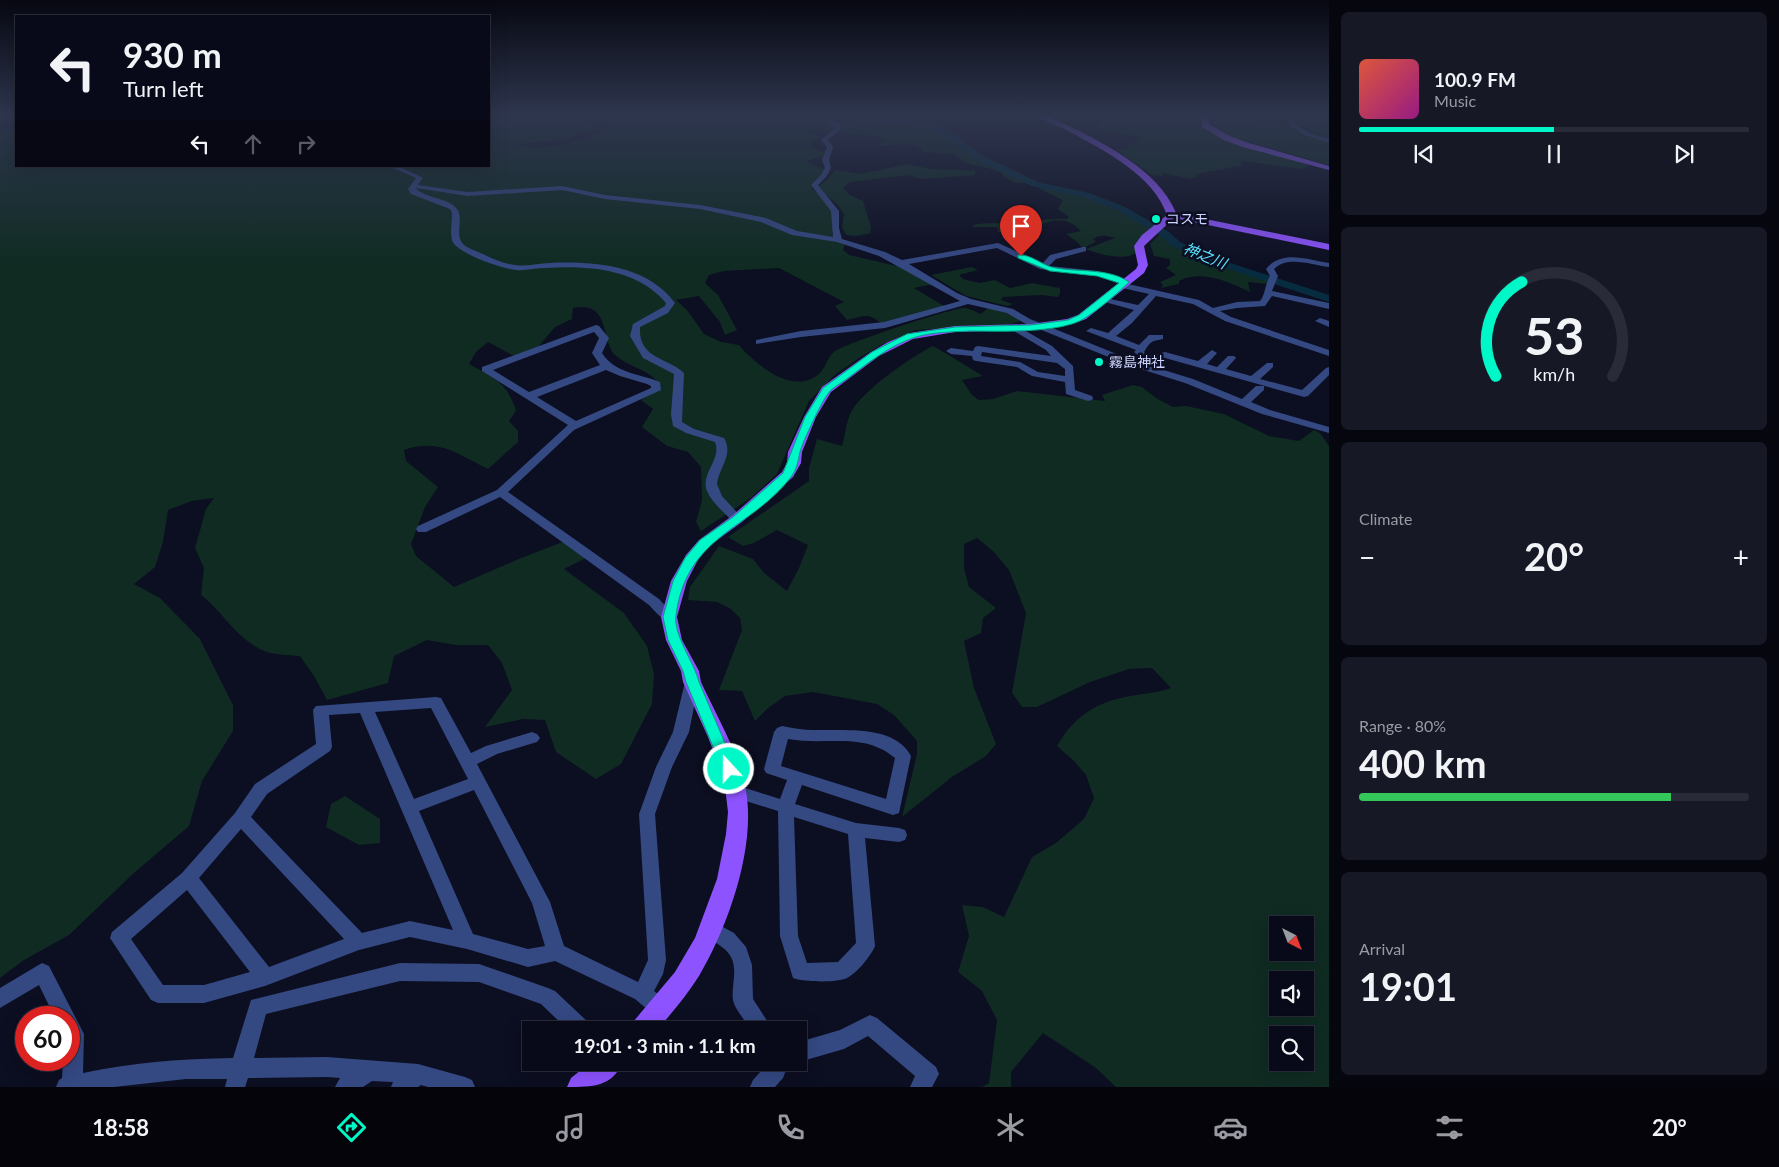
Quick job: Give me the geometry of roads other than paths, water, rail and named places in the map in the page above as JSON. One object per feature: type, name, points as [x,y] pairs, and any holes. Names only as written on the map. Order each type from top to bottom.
[{"type":"main road","points":[[1129,166],[1161,191],[1172,215]]},
{"type":"main road","points":[[649,1021],[661,1008],[694,962],[710,928],[729,873],[738,823],[736,791],[721,748],[692,682],[690,671],[674,640],[669,617],[679,581],[690,558],[704,542],[737,519],[788,474],[794,463],[795,452],[810,417],[826,390],[875,354],[910,336],[929,332],[955,329],[1041,326],[1069,322],[1082,317],[1140,271],[1143,264],[1139,246],[1143,240],[1157,230],[1172,215]]},
{"type":"main road","points":[[1172,215],[1328,248]]},
{"type":"main road","points":[[580,1087],[600,1071]]},
{"type":"street","points":[[827,166],[828,168],[824,176],[814,185],[835,211],[834,228],[838,240]]},
{"type":"street","points":[[394,167],[420,178],[412,189],[414,192],[453,208],[456,213],[456,241],[461,247],[516,268],[574,264],[617,270],[652,285],[667,297],[671,303],[669,306],[662,313],[640,322],[634,328],[635,336],[646,356],[679,373],[677,424],[690,431],[720,440],[723,445],[723,456],[713,476],[711,486],[716,496],[737,519]]},
{"type":"street","points":[[414,186],[468,194],[568,189],[605,197],[677,204],[776,223],[808,237],[838,240],[902,263],[954,295],[968,301],[1010,311],[1041,326],[1134,364],[1189,381],[1266,412],[1329,430]]},
{"type":"street","points":[[902,263],[932,259],[998,245],[1043,267],[1098,274],[1123,284],[1196,302],[1228,319],[1329,353]]},
{"type":"street","points":[[1043,267],[1053,257],[1083,249]]},
{"type":"street","points":[[1210,311],[1237,305],[1262,304],[1267,299],[1274,276],[1270,269],[1272,265],[1285,259],[1329,265]]},
{"type":"street","points":[[1269,289],[1329,306]]},
{"type":"street","points":[[1110,338],[1141,309],[1155,292]]},
{"type":"street","points":[[1104,299],[1141,309]]},
{"type":"street","points":[[759,342],[800,334],[885,325],[968,301]]},
{"type":"street","points":[[422,529],[501,492],[575,425],[656,390],[656,384],[646,379],[615,371],[606,366],[597,353],[604,338],[596,328],[486,369],[575,425]]},
{"type":"street","points":[[1015,328],[1049,348],[1070,368],[1070,392],[1088,398]]},
{"type":"street","points":[[1091,331],[1136,347]]},
{"type":"street","points":[[1146,360],[1139,352],[1146,339],[1160,337]]},
{"type":"street","points":[[1060,360],[978,349],[976,358],[1020,365],[1035,374],[1070,380]]},
{"type":"street","points":[[951,351],[977,354]]},
{"type":"street","points":[[1200,365],[1212,353]]},
{"type":"street","points":[[1134,364],[1165,355],[1257,384],[1304,394],[1329,370]]},
{"type":"street","points":[[1218,371],[1231,358]]},
{"type":"street","points":[[1244,403],[1270,365]]},
{"type":"street","points":[[529,396],[606,366]]},
{"type":"street","points":[[501,492],[654,602],[669,617]]},
{"type":"street","points":[[642,993],[653,974],[657,960],[647,814],[664,767],[681,732],[692,682]]},
{"type":"street","points":[[556,952],[541,902],[436,702],[321,710],[324,747],[261,789],[242,818],[188,878],[119,938],[158,994],[204,994],[265,977],[359,942],[410,929],[467,941],[528,958],[556,952],[642,993],[661,1008]]},
{"type":"street","points":[[365,707],[467,941]]},
{"type":"street","points":[[782,732],[814,736],[862,735],[894,747],[903,756],[893,808],[796,778],[772,768],[782,732]]},
{"type":"street","points":[[467,762],[492,750],[532,738]]},
{"type":"street","points":[[796,778],[786,806],[789,936],[800,972],[842,971],[866,946],[856,830]]},
{"type":"street","points":[[409,808],[478,782]]},
{"type":"street","points":[[736,791],[856,830],[899,835]]},
{"type":"street","points":[[242,818],[359,942]]},
{"type":"street","points":[[188,878],[265,977]]},
{"type":"street","points":[[710,928],[727,939],[739,953],[742,965],[743,1001],[756,1021]]},
{"type":"street","points":[[0,1000],[42,972],[60,1006]]},
{"type":"street","points":[[237,1078],[258,1007],[400,972],[479,973],[548,997],[573,1021]]},
{"type":"street","points":[[807,1050],[844,1040],[870,1025],[929,1074],[920,1087]]},
{"type":"street","points":[[71,1071],[70,1086],[128,1074],[186,1069],[237,1078],[327,1068],[418,1074],[465,1087]]},
{"type":"street","points":[[345,1087],[368,1070]]},
{"type":"street","points":[[760,1087],[776,1071]]},
{"type":"street","points":[[401,1087],[418,1074]]},
{"type":"waterway","name":"神之川","points":[[996,166],[1035,184],[1086,195],[1120,208],[1165,234],[1176,244],[1208,259],[1329,299]]},
{"type":"place","name":"コスモ","points":[[1156,219]]},
{"type":"place","name":"霧島神社","points":[[1099,362]]}]
